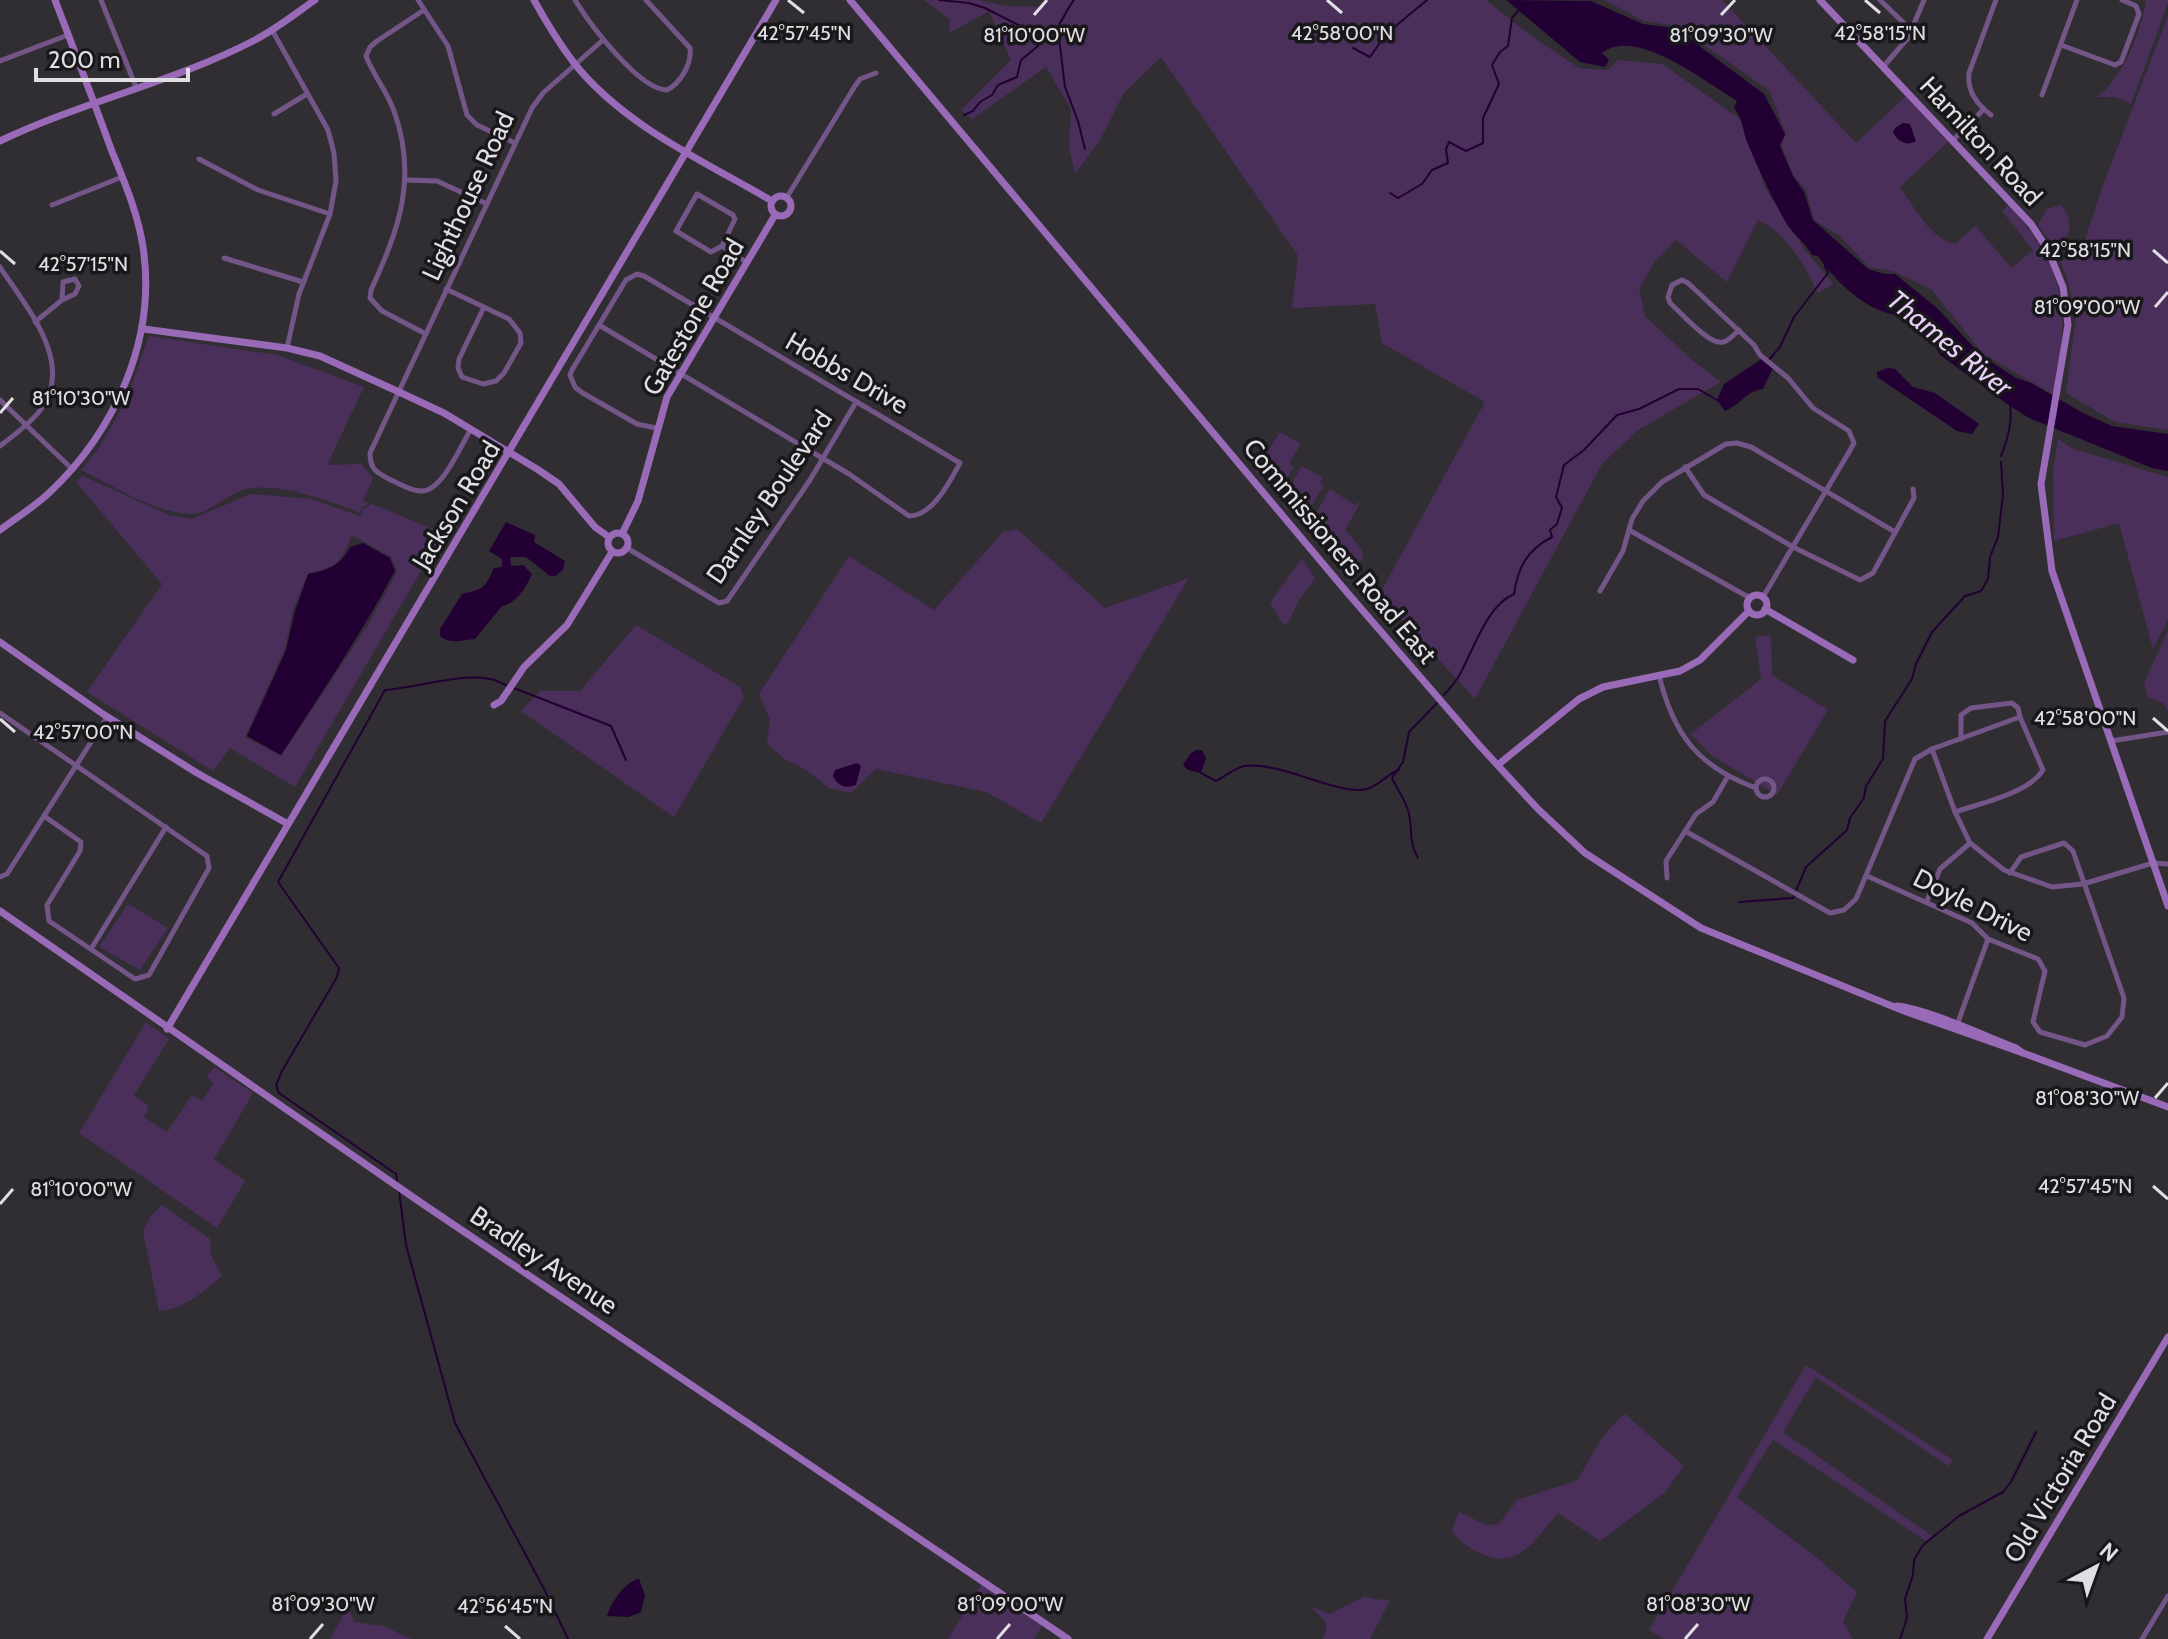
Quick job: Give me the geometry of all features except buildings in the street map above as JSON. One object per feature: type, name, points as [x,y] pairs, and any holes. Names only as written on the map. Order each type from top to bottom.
[{"type":"main road","points":[[0,530],[48,494],[101,435],[130,373],[144,329],[143,247],[131,199],[55,0]]},
{"type":"main road","points":[[0,141],[222,55],[272,30],[315,0]]},
{"type":"main road","points":[[534,0],[576,65],[621,108],[651,130],[772,201]]},
{"type":"main road","name":"Jackson Road","points":[[167,1029],[776,0]]},
{"type":"main road","name":"Commissioners Road East","points":[[850,0],[1345,590],[1479,745],[1538,809],[1585,853],[1701,928],[1791,966],[2168,1107]]},
{"type":"main road","name":"Hamilton Road","points":[[1820,0],[2031,224],[2048,250],[2063,287],[2068,325],[2041,484],[2052,571],[2110,742]]},
{"type":"main road","points":[[779,196],[787,197],[791,203],[790,211],[783,216],[775,215],[771,210],[772,201],[779,196]]},
{"type":"main road","name":"Gatestone Road","points":[[622,534],[638,501],[667,397],[775,215]]},
{"type":"main road","points":[[144,329],[287,348],[320,356],[399,392],[510,453],[559,484],[595,527],[609,537]]},
{"type":"main road","points":[[622,534],[628,542],[627,548],[619,554],[612,552],[607,544],[609,537],[622,534]]},
{"type":"main road","points":[[494,705],[501,701],[524,667],[567,625],[612,552]]},
{"type":"main road","points":[[1763,597],[1767,604],[1765,609],[1759,614],[1749,611],[1750,598],[1763,597]]},
{"type":"main road","points":[[1765,609],[1853,660]]},
{"type":"main road","points":[[1499,764],[1581,698],[1603,687],[1680,671],[1700,660],[1749,611]]},
{"type":"main road","points":[[0,642],[197,773],[288,824]]},
{"type":"main road","points":[[2110,742],[2168,906]]},
{"type":"main road","name":"Bradley Avenue","points":[[0,911],[392,1183],[1068,1639]]},
{"type":"main road","name":"Commissioners Road East","points":[[1897,1006],[2023,1053]]},
{"type":"main road","name":"Old Victoria Road","points":[[1987,1639],[2168,1337]]},
{"type":"street","points":[[101,0],[136,87]]},
{"type":"street","points":[[418,0],[448,46],[467,115],[477,125],[515,143]]},
{"type":"street","points":[[575,0],[612,51],[659,89],[674,86],[689,63],[690,48],[646,0]]},
{"type":"street","points":[[1880,0],[1912,31]]},
{"type":"street","points":[[1883,67],[1912,31],[1924,0]]},
{"type":"street","points":[[1991,115],[1970,92],[1968,84],[1969,73],[1996,0]]},
{"type":"street","points":[[2042,95],[2077,0]]},
{"type":"street","points":[[2061,45],[2115,65],[2121,62],[2139,14],[2136,6],[2122,0]]},
{"type":"street","points":[[424,10],[377,41],[366,56],[393,107],[401,130],[406,180],[397,229],[370,298],[382,311],[426,334]]},
{"type":"street","points":[[272,30],[328,130],[334,153],[335,197],[303,282],[287,348]]},
{"type":"street","points":[[0,61],[68,35]]},
{"type":"street","name":"Lighthouse Road","points":[[471,429],[438,484],[425,492],[375,473],[370,464],[370,453],[532,108],[543,93],[603,40]]},
{"type":"street","points":[[787,197],[860,79],[876,73]]},
{"type":"street","points":[[274,114],[307,94]]},
{"type":"street","points":[[1953,140],[1984,109]]},
{"type":"street","points":[[199,159],[258,190],[330,214]]},
{"type":"street","points":[[52,205],[122,177]]},
{"type":"street","points":[[406,180],[437,181],[487,204]]},
{"type":"street","points":[[697,194],[735,219],[722,246],[711,252],[676,231],[697,194]]},
{"type":"street","points":[[722,246],[746,262]]},
{"type":"street","points":[[224,258],[303,282]]},
{"type":"street","points":[[0,267],[45,338],[51,355],[52,373],[49,391],[40,411],[0,446]]},
{"type":"street","name":"Hobbs Drive","points":[[599,325],[626,280],[637,274],[644,276],[960,463],[946,487],[922,513],[915,516],[902,514],[823,458]]},
{"type":"street","points":[[1739,330],[1725,342],[1718,343],[1708,338],[1670,303],[1668,297],[1672,285],[1682,280],[1688,283],[1739,330],[1760,355],[1804,395],[1813,408],[1854,437],[1849,452],[1763,597]]},
{"type":"street","points":[[446,289],[484,307],[509,319],[520,333],[521,343],[504,373],[496,381],[483,384],[462,377],[458,368],[459,359],[484,307]]},
{"type":"street","points":[[35,322],[62,300]]},
{"type":"street","points":[[656,428],[637,424],[581,392],[572,382],[572,370],[599,325],[823,458]]},
{"type":"street","points":[[0,400],[71,468]]},
{"type":"street","name":"Darnley Boulevard","points":[[627,548],[719,603],[727,601],[823,458],[856,402]]},
{"type":"street","points":[[1600,591],[1623,551],[1632,519],[1643,501],[1662,482],[1726,444],[1751,447],[1895,532]]},
{"type":"street","points":[[1685,467],[1704,495],[1793,547],[1860,580],[1873,573],[1914,498],[1913,489]]},
{"type":"street","points":[[1629,530],[1750,598]]},
{"type":"street","points":[[1659,675],[1666,705],[1678,731],[1698,755],[1728,776],[1756,788]]},
{"type":"street","points":[[1955,812],[2020,789],[2037,780],[2043,770],[2018,708],[2012,703],[1971,708],[1961,715],[1961,739]]},
{"type":"street","points":[[0,713],[207,856],[209,868],[149,975],[135,979],[49,921],[47,905],[80,851],[81,842],[44,816]]},
{"type":"street","points":[[0,877],[7,874],[108,716]]},
{"type":"street","points":[[1685,831],[1830,913],[1844,910],[1856,899],[1867,876],[1915,759],[1932,749],[2020,717]]},
{"type":"street","points":[[2110,742],[2168,732]]},
{"type":"street","points":[[1932,749],[1970,843],[2010,873],[2052,887],[2083,884],[2153,863],[2168,864]]},
{"type":"street","points":[[1667,878],[1666,861],[1696,814],[1713,802],[1728,776]]},
{"type":"street","points":[[91,949],[166,827]]},
{"type":"street","points":[[1927,901],[1940,869],[1970,843]]},
{"type":"street","name":"Doyle Drive","points":[[1867,876],[1972,923],[1988,939],[2038,959],[2045,971],[2033,1022],[2040,1032],[2085,1045],[2107,1036],[2122,1017],[2124,998],[2073,851],[2064,843],[2021,857],[2010,873]]},
{"type":"street","points":[[1956,1026],[1988,939]]},
{"type":"street","points":[[2142,1639],[2168,1596]]},
{"type":"shaded area","points":[[924,0],[979,0],[1005,6],[1039,7],[1045,0],[1486,0],[1527,33],[1579,68],[1608,70],[1618,60],[1662,64],[1743,121],[1765,188],[1805,250],[1833,284],[1818,293],[1801,261],[1786,242],[1758,220],[1727,282],[1676,240],[1655,261],[1639,288],[1645,316],[1692,360],[1721,382],[1638,430],[1602,464],[1475,699],[1379,595],[1485,402],[1382,343],[1375,304],[1292,308],[1298,256],[1161,57],[1124,93],[1100,140],[1075,174],[1069,147],[1071,109],[1046,67],[972,119],[961,110],[1011,60],[989,11],[949,33],[950,19]]},
{"type":"shaded area","points":[[1604,0],[1722,0],[1856,143],[1906,96],[1948,142],[1900,187],[1930,229],[1955,244],[1975,226],[2012,268],[2033,250],[2002,211],[2009,204],[2043,251],[2053,272],[2062,315],[2054,395],[1983,354],[1932,290],[1895,272],[1869,267],[1840,236],[1814,220],[1806,190],[1794,176],[1781,145],[1786,134],[1769,90],[1676,26],[1644,21]]},
{"type":"shaded area","points":[[2146,0],[2168,0],[2168,3],[2131,104],[2116,97],[2097,97],[2123,66],[2140,26]]},
{"type":"shaded area","points":[[2168,16],[2168,430],[2115,422],[2066,393],[2076,317],[2060,261],[2080,255],[2102,188]]},
{"type":"shaded area","points":[[2061,205],[2068,216],[2069,227],[2059,247],[2052,244],[2038,225],[2047,209]]},
{"type":"shaded area","points":[[149,336],[277,355],[364,387],[327,465],[362,464],[373,479],[363,500],[369,504],[362,507],[360,513],[301,493],[253,488],[190,514],[162,509],[81,470],[99,448],[126,401]]},
{"type":"shaded area","points":[[1280,432],[1301,444],[1289,464],[1294,467],[1277,493],[1255,471]]},
{"type":"shaded area","points":[[2058,439],[2073,449],[2168,477],[2168,620],[2153,649],[2119,523],[2054,541],[2053,470]]},
{"type":"shaded area","points":[[1302,466],[1323,478],[1320,483],[1324,486],[1302,521],[1285,507],[1282,499]]},
{"type":"shaded area","points":[[83,476],[169,515],[192,519],[251,494],[311,499],[360,516],[363,509],[372,504],[443,533],[295,787],[230,748],[213,771],[87,692],[162,584],[76,482]],"holes":[[[352,535],[391,557],[397,572],[370,622],[281,756],[245,737],[285,649],[293,610],[308,574],[337,562]]]},
{"type":"shaded area","points":[[1330,489],[1355,505],[1361,501],[1345,530],[1361,548],[1363,557],[1348,581],[1309,531],[1310,523]]},
{"type":"shaded area","points":[[1017,529],[1105,608],[1189,578],[1041,823],[986,792],[876,769],[851,793],[829,788],[806,770],[783,758],[767,743],[770,720],[759,694],[849,556],[934,610],[1003,532]]},
{"type":"shaded area","points":[[1302,558],[1315,578],[1299,600],[1288,623],[1283,624],[1270,603]]},
{"type":"shaded area","points":[[636,625],[740,687],[744,697],[674,817],[521,711],[540,691],[580,691]]},
{"type":"shaded area","points":[[2168,630],[2167,710],[2163,703],[2148,697],[2144,683]]},
{"type":"shaded area","points":[[1771,635],[1772,675],[1828,710],[1777,795],[1711,755],[1691,734],[1761,679],[1755,637]]},
{"type":"shaded area","points":[[128,904],[168,928],[140,970],[99,947]]},
{"type":"shaded area","points":[[146,1022],[169,1039],[134,1095],[149,1106],[144,1117],[167,1132],[192,1095],[202,1101],[213,1084],[207,1076],[214,1067],[253,1093],[214,1159],[245,1181],[217,1228],[79,1133]]},
{"type":"shaded area","points":[[162,1205],[210,1239],[211,1255],[222,1276],[185,1303],[159,1311],[143,1231],[150,1217]]},
{"type":"shaded area","points":[[1806,1365],[1953,1460],[1948,1466],[1816,1377],[1783,1432],[1935,1538],[1926,1541],[1773,1440],[1737,1497],[1857,1592],[1843,1622],[1853,1639],[1664,1639],[1649,1630]]},
{"type":"shaded area","points":[[1625,1414],[1684,1466],[1665,1492],[1600,1541],[1558,1513],[1526,1549],[1506,1558],[1482,1554],[1469,1547],[1452,1530],[1459,1512],[1486,1525],[1499,1524],[1517,1500],[1578,1480],[1604,1436]]},
{"type":"shaded area","points":[[982,1583],[1042,1626],[1034,1639],[948,1639]]},
{"type":"shaded area","points":[[1365,1596],[1390,1600],[1370,1639],[1323,1639],[1326,1625],[1310,1606],[1330,1614]]},
{"type":"shaded area","points":[[348,1607],[354,1622],[383,1626],[411,1639],[330,1639]]},
{"type":"water","points":[[1506,0],[1591,1],[1643,24],[1675,28],[1764,94],[1785,134],[1780,146],[1804,192],[1813,220],[1868,269],[1895,274],[1937,308],[1982,356],[2016,378],[2112,426],[2168,434],[2168,471],[2152,468],[2029,418],[1940,355],[1931,339],[1909,316],[1882,311],[1846,288],[1818,256],[1812,255],[1785,221],[1747,142],[1734,108],[1737,101],[1671,60],[1633,47],[1616,47],[1602,53],[1609,60],[1605,67],[1580,62]]},
{"type":"water","points":[[1903,123],[1910,124],[1916,141],[1913,143],[1900,140],[1893,132]]},
{"type":"water","points":[[1763,358],[1773,368],[1763,389],[1753,392],[1725,411],[1717,400],[1724,384]]},
{"type":"water","points":[[1895,369],[1913,387],[1935,393],[1979,424],[1972,434],[1957,431],[1877,377],[1877,372]]},
{"type":"water","points":[[506,522],[535,535],[534,542],[565,561],[563,570],[550,576],[526,557],[510,557],[511,566],[523,565],[532,574],[520,594],[502,606],[475,639],[444,639],[440,636],[440,629],[462,594],[483,587],[494,568],[502,567],[502,559],[489,551]]},
{"type":"water","points":[[363,543],[390,558],[395,571],[355,641],[281,755],[247,736],[286,650],[308,574],[333,566],[350,547]]},
{"type":"water","points":[[1196,750],[1202,750],[1206,758],[1201,773],[1188,770],[1183,765]]},
{"type":"water","points":[[857,763],[861,766],[856,785],[845,787],[837,782],[833,776],[835,770]]},
{"type":"water","points":[[639,1579],[645,1595],[641,1612],[629,1617],[607,1616],[619,1593]]},
{"type":"waterway","points":[[939,0],[985,8],[1042,37],[1053,32],[1074,0]]},
{"type":"waterway","points":[[1353,48],[1370,57],[1386,34],[1427,0]]},
{"type":"waterway","points":[[1390,193],[1398,198],[1422,184],[1432,170],[1448,163],[1446,149],[1449,142],[1466,151],[1483,143],[1483,118],[1499,84],[1492,65],[1508,46],[1512,18],[1518,11]]},
{"type":"waterway","points":[[1058,30],[1065,87],[1085,149]]},
{"type":"waterway","name":"Thames River","points":[[1570,31],[1602,40]]},
{"type":"waterway","points":[[964,115],[992,95],[998,85],[1017,77],[1021,60],[1038,46],[1041,39]]},
{"type":"waterway","points":[[1769,360],[1780,347],[1794,317],[1828,273],[1825,266]]},
{"type":"waterway","points":[[1444,695],[1458,677],[1488,618],[1514,594],[1525,560],[1552,537],[1550,530],[1557,524],[1562,508],[1556,497],[1564,465],[1584,450],[1617,415],[1639,409],[1679,389],[1698,389],[1717,400]]},
{"type":"waterway","points":[[2001,456],[2010,425],[2010,406]]},
{"type":"waterway","points":[[1739,902],[1793,898],[1806,867],[1847,830],[1850,818],[1864,798],[1866,786],[1883,759],[1885,721],[1912,679],[1932,632],[1965,596],[1981,591],[1988,579],[1990,557],[1998,537],[2003,495],[2001,462]]},
{"type":"waterway","points":[[397,1181],[396,1174],[279,1093],[276,1085],[282,1071],[337,977],[339,968],[278,882],[385,690],[464,678],[490,679],[508,686]]},
{"type":"waterway","points":[[514,688],[611,726],[626,760]]},
{"type":"waterway","points":[[1418,858],[1412,841],[1408,809],[1392,778],[1403,762],[1409,732],[1437,703]]},
{"type":"waterway","points":[[1201,773],[1216,781],[1241,767],[1259,766],[1355,790],[1372,787],[1399,770]]},
{"type":"waterway","points":[[399,1191],[406,1245],[455,1423],[568,1639]]},
{"type":"waterway","points":[[1900,1639],[1907,1618],[1905,1599],[1914,1560],[1923,1545],[1959,1516],[2003,1492],[2036,1432]]}]
